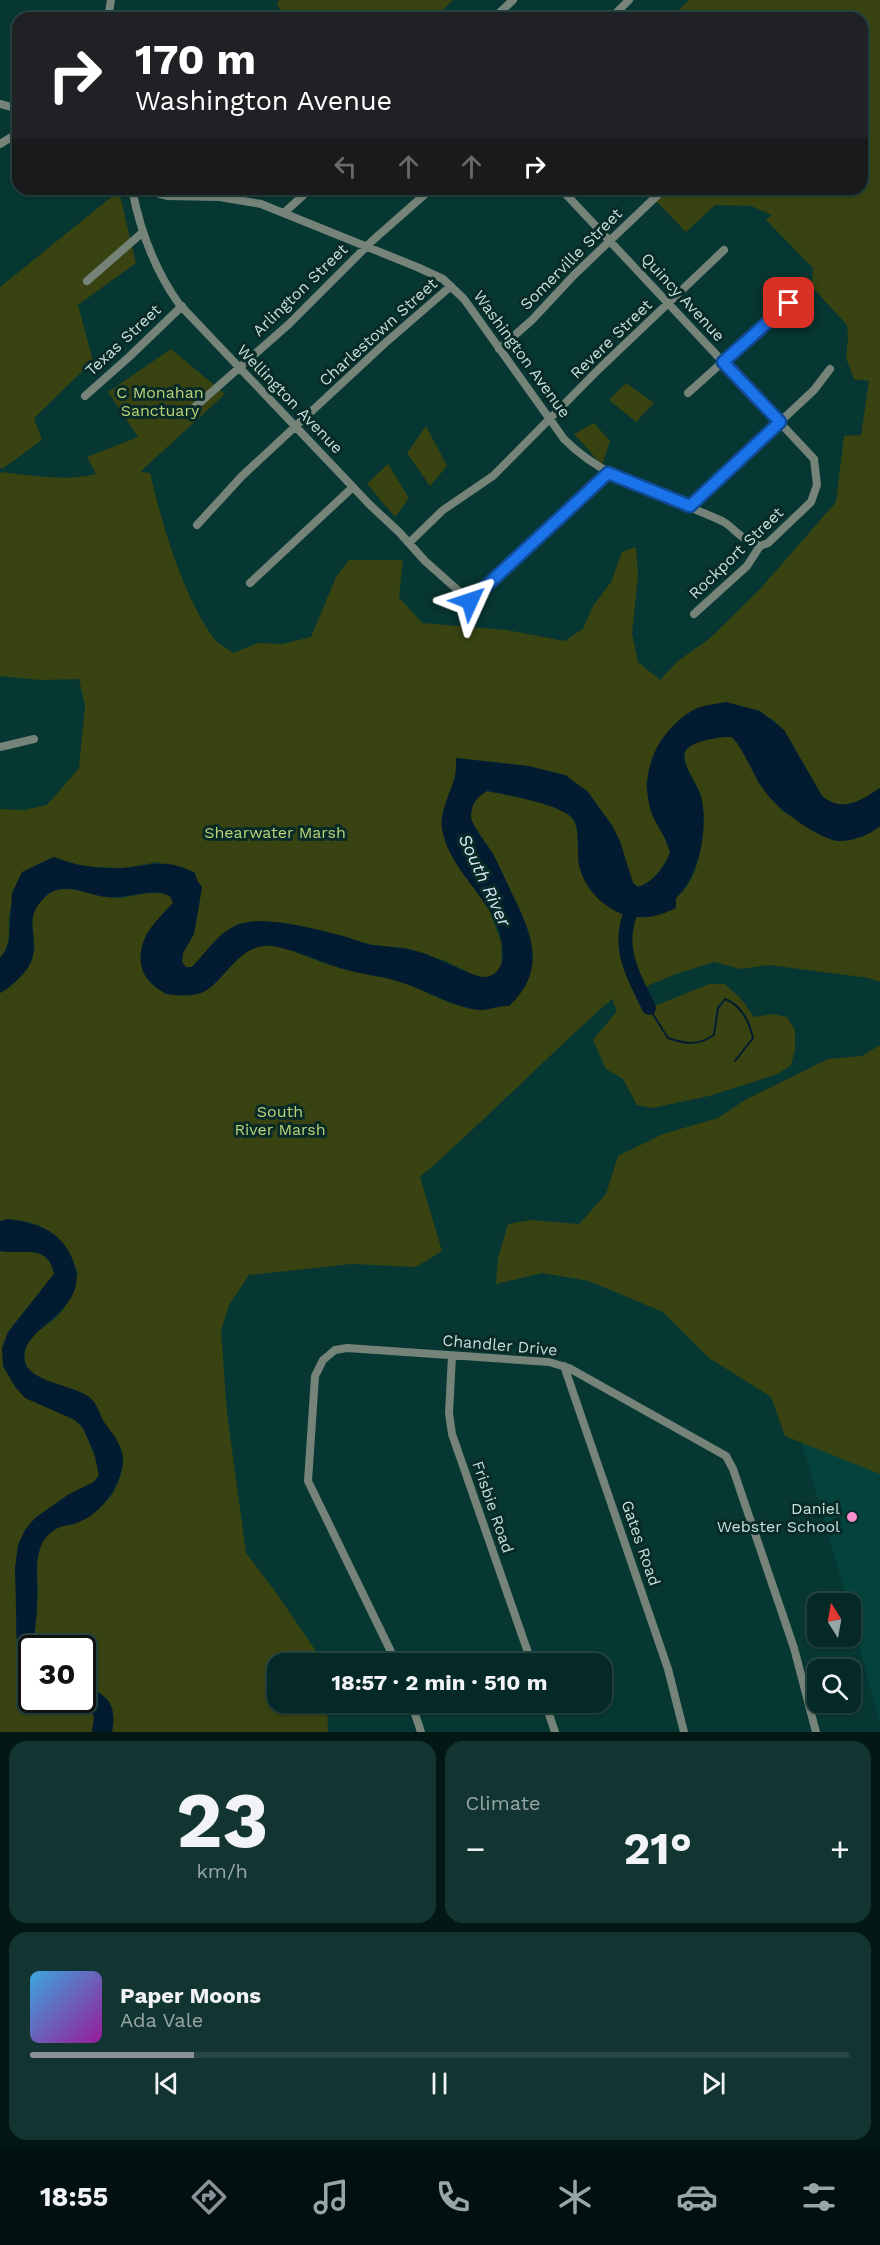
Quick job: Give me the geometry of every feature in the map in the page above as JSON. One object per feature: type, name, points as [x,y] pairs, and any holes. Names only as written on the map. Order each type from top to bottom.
[{"type":"street","points":[[500,12],[513,0]]},
{"type":"street","points":[[617,12],[629,0]]},
{"type":"street","name":"Wellington Avenue","points":[[134,195],[143,232],[156,266],[167,287],[182,306],[425,561],[470,601],[608,473]]},
{"type":"street","name":"Washington Avenue","points":[[163,195],[248,201],[285,212],[443,279],[464,298],[572,447],[608,473],[730,525],[740,536],[760,546]]},
{"type":"street","points":[[285,212],[303,195]]},
{"type":"street","name":"Arlington Street","points":[[189,412],[289,324],[368,246],[424,195]]},
{"type":"street","name":"Quincy Avenue","points":[[567,195],[814,459],[817,485]]},
{"type":"street","name":"Somerville Street","points":[[499,349],[532,320],[658,195]]},
{"type":"street","points":[[87,281],[143,232]]},
{"type":"street","name":"Revere Street","points":[[409,543],[443,510],[493,476],[724,250]]},
{"type":"street","name":"Charlestown Street","points":[[197,525],[233,485],[384,344],[451,286]]},
{"type":"street","points":[[688,393],[804,289]]},
{"type":"street","name":"Texas Street","points":[[86,396],[182,306]]},
{"type":"street","points":[[690,506],[814,390],[830,369]]},
{"type":"street","name":"Rockport Street","points":[[694,614],[747,566],[760,546],[768,543],[806,508],[811,502],[817,485]]},
{"type":"street","points":[[250,583],[353,487]]},
{"type":"street","points":[[0,747],[34,739]]},
{"type":"street","name":"Chandler Drive","points":[[392,1653],[309,1484],[308,1465],[315,1376],[323,1360],[341,1348],[539,1361],[564,1366],[726,1456],[733,1469],[794,1648],[816,1732]]},
{"type":"street","name":"Frisbie Road","points":[[452,1356],[449,1413],[452,1434],[528,1653]]},
{"type":"street","name":"Gates Road","points":[[564,1366],[668,1669],[684,1732]]},
{"type":"street","points":[[415,1713],[421,1732]]},
{"type":"street","points":[[549,1713],[555,1732]]},
{"type":"shaded area","points":[[880,1183],[880,1725],[860,1647],[861,1593],[845,1593],[804,1450],[789,1421]]},
{"type":"green space","points":[[279,0],[453,0],[440,12],[281,12],[277,5]]},
{"type":"green space","name":"Shearwater Marsh","points":[[689,0],[880,0],[880,788],[859,801],[845,805],[830,801],[822,796],[784,730],[772,719],[726,702],[711,705],[646,783],[651,812],[662,831],[670,853],[653,878],[638,887],[633,883],[613,827],[588,792],[565,775],[528,766],[456,758],[465,874],[489,908],[501,942],[502,965],[496,973],[487,978],[478,977],[445,961],[406,948],[372,945],[338,935],[259,921],[236,925],[223,934],[192,967],[186,967],[182,962],[183,953],[194,934],[202,887],[158,862],[124,868],[95,867],[76,865],[54,857],[30,868],[9,914],[7,945],[0,958],[0,809],[24,810],[47,805],[79,768],[85,706],[79,679],[40,680],[0,676],[0,472],[61,478],[96,474],[87,457],[138,437],[108,392],[171,349],[225,394],[140,472],[150,473],[174,558],[191,599],[214,639],[233,653],[258,643],[283,644],[311,637],[336,577],[349,560],[403,560],[399,597],[422,623],[507,630],[564,641],[583,629],[593,606],[611,582],[622,552],[636,547],[638,575],[632,634],[638,662],[660,680],[678,661],[709,639],[761,588],[836,502],[844,436],[861,435],[869,381],[854,379],[846,358],[847,325],[812,287],[813,268],[766,220],[772,215],[751,206],[715,205],[686,232],[652,197],[654,195],[868,195],[868,12],[676,12]]},
{"type":"green space","name":"C Monahan Sanctuary","points":[[114,195],[120,195],[136,263],[78,305],[93,361],[34,418],[42,440],[2,469],[0,467],[0,287]]},
{"type":"green space","points":[[626,383],[654,403],[636,422],[609,400]]},
{"type":"green space","points":[[594,423],[610,441],[602,465],[574,434]]},
{"type":"green space","points":[[426,426],[447,466],[430,486],[407,453]]},
{"type":"green space","points":[[388,464],[409,498],[395,517],[367,484]]},
{"type":"green space","name":"South River Marsh","points":[[721,736],[732,737],[782,811],[796,819],[877,829],[880,826],[880,982],[869,978],[769,965],[741,969],[714,962],[640,989],[650,1008],[709,984],[725,984],[742,1000],[754,1017],[772,1014],[787,1017],[795,1030],[795,1049],[791,1065],[778,1074],[709,1096],[652,1108],[637,1105],[623,1079],[606,1069],[593,1040],[617,1011],[612,999],[420,1177],[442,1251],[416,1267],[351,1264],[249,1275],[229,1305],[221,1331],[227,1413],[246,1553],[317,1653],[267,1653],[267,1713],[327,1713],[328,1732],[112,1732],[111,1706],[96,1692],[96,1635],[35,1635],[38,1558],[44,1539],[51,1532],[109,1498],[120,1478],[123,1459],[118,1443],[89,1397],[38,1376],[25,1362],[27,1344],[60,1314],[78,1274],[66,1247],[54,1235],[38,1225],[11,1219],[0,1221],[0,993],[14,983],[33,955],[32,920],[37,906],[49,894],[61,889],[119,898],[147,893],[168,895],[173,899],[173,903],[147,933],[164,994],[180,996],[206,990],[245,953],[254,948],[272,945],[339,968],[401,982],[467,1008],[509,1006],[521,993],[528,980],[532,967],[531,940],[521,912],[497,861],[472,821],[472,807],[477,800],[487,791],[540,803],[567,813],[575,825],[579,864],[588,885],[597,896],[621,914],[667,902],[686,888],[701,849],[703,807],[701,796],[687,766],[685,754],[690,746]]},
{"type":"green space","points":[[880,1045],[880,1474],[785,1436],[771,1397],[709,1358],[663,1312],[589,1281],[542,1273],[496,1284],[498,1258],[508,1224],[531,1220],[579,1224],[606,1194],[618,1156],[663,1134],[718,1118],[745,1100],[828,1059],[862,1056]]},
{"type":"green space","points":[[0,1251],[33,1252],[46,1258],[54,1274],[8,1332],[3,1366],[16,1388],[75,1420],[83,1428],[98,1464],[99,1475],[94,1482],[35,1518],[17,1595],[18,1713],[92,1713],[95,1716],[92,1732],[0,1732]]},
{"type":"water","name":"South River","points":[[726,702],[760,711],[784,730],[822,796],[829,801],[844,804],[859,801],[880,788],[880,826],[860,837],[842,841],[818,834],[796,820],[769,796],[732,737],[720,737],[696,743],[686,751],[684,756],[703,807],[703,835],[696,864],[684,889],[676,898],[676,908],[654,916],[630,916],[608,907],[584,880],[579,863],[576,824],[573,819],[558,809],[487,791],[473,805],[472,821],[494,856],[521,912],[531,940],[533,954],[528,980],[521,993],[509,1006],[482,1010],[468,1008],[394,980],[347,970],[287,949],[266,946],[246,953],[204,992],[191,995],[169,994],[159,990],[146,977],[142,970],[141,956],[142,945],[149,931],[173,903],[170,896],[147,893],[107,897],[68,889],[51,892],[37,906],[32,927],[34,948],[31,962],[20,978],[0,993],[0,958],[9,941],[12,893],[22,872],[54,857],[79,865],[104,868],[167,864],[195,873],[202,887],[194,934],[183,953],[182,962],[186,967],[192,967],[229,929],[246,922],[259,921],[306,927],[360,942],[413,950],[473,975],[489,976],[496,972],[502,962],[501,936],[486,905],[455,861],[442,829],[444,809],[455,776],[456,758],[528,766],[565,775],[588,792],[613,827],[620,841],[633,883],[638,887],[649,882],[658,873],[670,853],[651,811],[648,796],[647,781],[655,752],[671,728],[682,717],[695,709]]},
{"type":"water","points":[[8,1219],[45,1229],[60,1239],[71,1256],[76,1276],[74,1292],[66,1305],[32,1338],[26,1350],[25,1363],[29,1369],[43,1379],[81,1392],[92,1399],[117,1440],[123,1456],[120,1476],[106,1502],[83,1520],[55,1529],[43,1541],[37,1562],[34,1635],[18,1635],[18,1655],[15,1568],[18,1545],[25,1530],[35,1518],[69,1494],[94,1482],[99,1475],[94,1452],[83,1428],[75,1420],[25,1398],[3,1366],[2,1348],[8,1332],[54,1274],[51,1264],[40,1254],[0,1251],[0,1221]]},
{"type":"water","points":[[96,1691],[112,1707],[112,1732],[92,1732],[94,1716],[91,1713],[96,1713]]},
{"type":"waterway","points":[[635,903],[629,917],[625,944],[631,969],[649,1008]]},
{"type":"waterway","points":[[649,1008],[668,1038],[691,1043],[714,1035],[718,1008],[725,999],[731,1002],[744,1015],[753,1038],[735,1061]]},
{"type":"place","name":"Daniel Webster School","points":[[852,1517]]},
{"type":"route","points":[[470,601],[608,473],[690,506],[780,422],[723,362],[789,303]]}]
